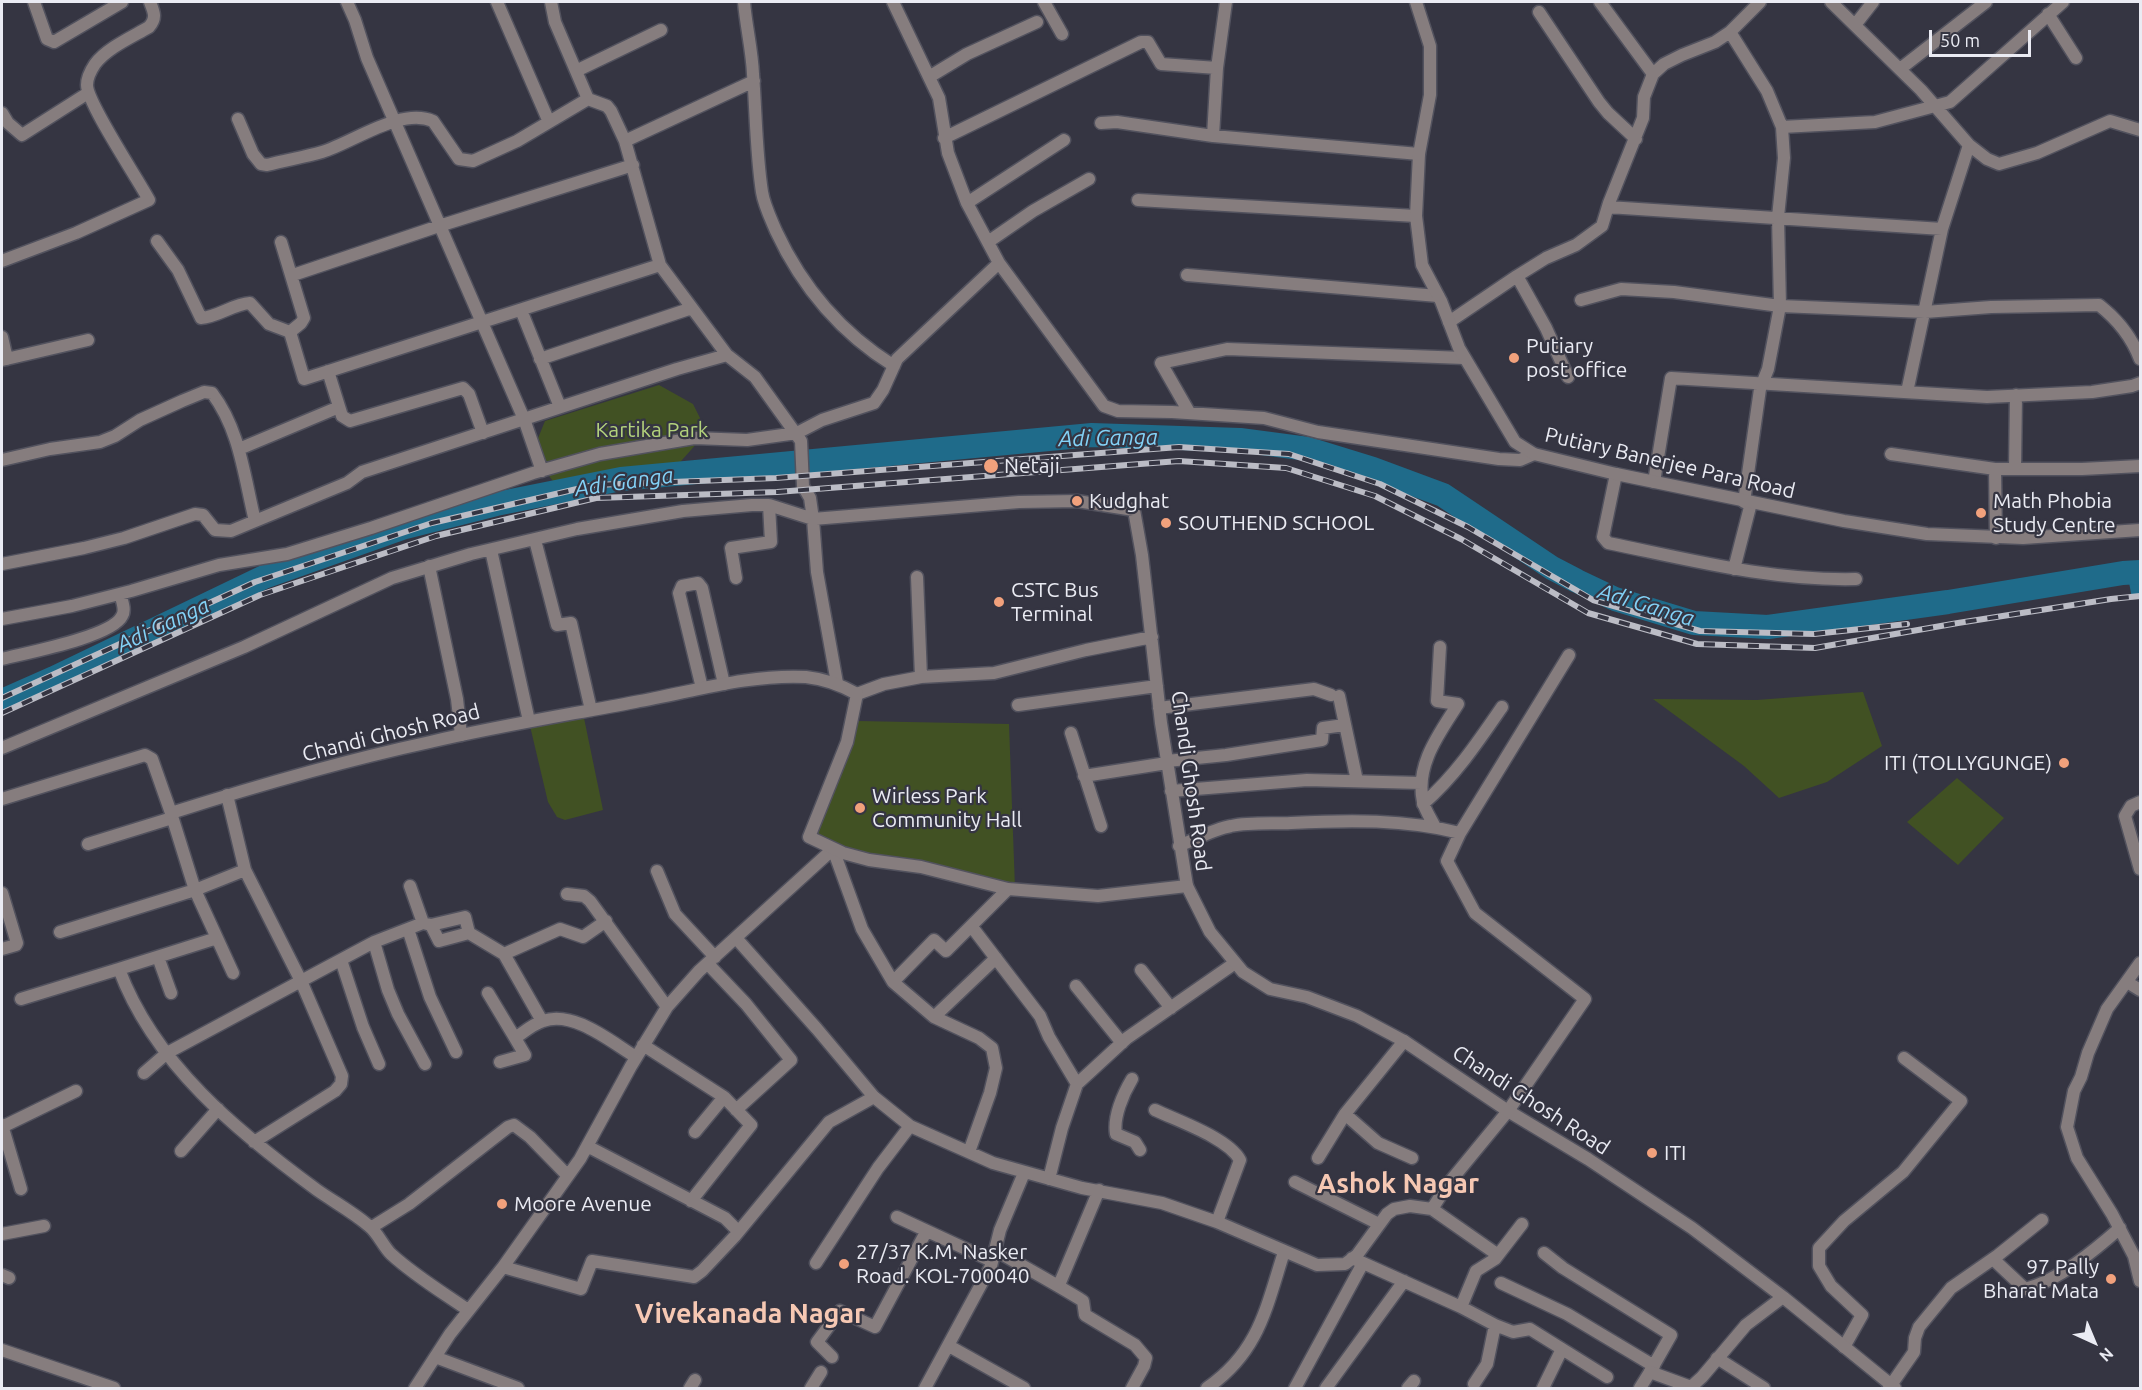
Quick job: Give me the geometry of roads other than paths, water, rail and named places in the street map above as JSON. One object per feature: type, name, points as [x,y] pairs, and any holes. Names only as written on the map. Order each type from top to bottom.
[{"type":"street","points":[[34,2],[46,39],[54,42],[114,3]]},
{"type":"street","points":[[2,261],[76,233],[149,200],[88,93],[87,84],[96,62],[149,27],[154,21],[155,13],[150,2]]},
{"type":"street","points":[[347,2],[367,58],[394,122],[524,419],[542,471]]},
{"type":"street","points":[[497,2],[549,122]]},
{"type":"street","points":[[551,2],[555,22],[588,99],[607,106],[625,141],[660,265],[727,355],[755,377],[799,437],[803,486],[810,498],[813,519],[816,572],[837,683]]},
{"type":"street","points":[[744,2],[754,81],[763,195],[784,248],[797,273],[846,331],[875,354],[896,363]]},
{"type":"street","points":[[893,2],[939,98],[944,138],[967,203],[999,263],[1104,406],[1118,411],[1189,412],[1264,418],[1318,432],[1499,459],[1520,460],[1534,454]]},
{"type":"street","points":[[1044,2],[1062,34]]},
{"type":"street","points":[[1213,136],[1217,68],[1226,2]]},
{"type":"street","name":"Putiary Banerjee Para Road","points":[[1416,2],[1430,46],[1430,95],[1419,154],[1416,216],[1422,265],[1438,296],[1464,358],[1515,442],[1534,454],[1616,474],[1844,521],[1927,534],[2023,538],[2140,530]]},
{"type":"street","points":[[1600,2],[1653,74]]},
{"type":"street","points":[[1449,322],[1516,276],[1546,258],[1576,245],[1602,226],[1622,169],[1636,139],[1643,118],[1644,97],[1653,74],[1664,64],[1715,42],[1730,32],[1760,2]]},
{"type":"street","points":[[1831,2],[1900,69],[1969,145],[1987,159],[1999,164],[2037,153],[2110,121],[2140,130]]},
{"type":"street","points":[[1855,25],[1873,2]]},
{"type":"street","points":[[1900,69],[1986,2]]},
{"type":"street","points":[[1782,127],[1875,122],[1950,102],[2063,2]]},
{"type":"street","points":[[1539,12],[1599,102],[1636,139]]},
{"type":"street","points":[[2048,14],[2076,58]]},
{"type":"street","points":[[929,77],[967,54],[1037,22]]},
{"type":"street","points":[[576,71],[661,30]]},
{"type":"street","points":[[1730,32],[1767,91],[1782,127],[1784,158],[1778,217],[1780,306],[1768,369],[1760,389],[1747,502],[1734,569]]},
{"type":"street","points":[[944,138],[1141,42],[1148,42],[1161,64],[1217,68]]},
{"type":"street","points":[[625,141],[754,81]]},
{"type":"street","points":[[2,113],[8,123],[22,135],[88,93]]},
{"type":"street","points":[[238,119],[257,161],[261,164],[267,165],[323,151],[412,117],[433,120],[459,159],[472,161],[517,141],[588,99]]},
{"type":"street","points":[[1101,123],[1116,122],[1213,136],[1419,154]]},
{"type":"street","points":[[967,203],[1064,140]]},
{"type":"street","points":[[1907,392],[1942,230],[1969,145]]},
{"type":"street","points":[[292,275],[633,165]]},
{"type":"street","points":[[988,242],[1033,211],[1089,179]]},
{"type":"street","points":[[1138,200],[1416,216]]},
{"type":"street","points":[[1608,207],[1942,230]]},
{"type":"street","points":[[157,241],[178,270],[201,318],[250,303],[269,324],[290,332]]},
{"type":"street","points":[[281,242],[304,318],[290,332]]},
{"type":"street","points":[[2,619],[72,606],[219,565],[287,554],[600,454],[694,438],[747,440],[799,437],[822,420],[874,403],[896,363],[920,337],[999,263]]},
{"type":"street","points":[[290,332],[304,379],[660,265]]},
{"type":"street","points":[[1187,275],[1438,296]]},
{"type":"street","points":[[1516,276],[1546,328],[1568,377]]},
{"type":"street","points":[[1581,300],[1621,289],[1674,292],[1780,306],[1925,312],[1991,307],[2099,305],[2111,314],[2134,345],[2140,359]]},
{"type":"street","points":[[540,359],[692,308]]},
{"type":"street","points":[[521,310],[560,407]]},
{"type":"street","points":[[2,337],[4,359],[88,340]]},
{"type":"street","points":[[1189,412],[1161,363],[1227,349],[1464,358]]},
{"type":"street","points":[[2,564],[124,538],[195,514],[203,515],[214,530],[231,531],[347,483],[362,472],[677,369],[727,355]]},
{"type":"street","points":[[327,371],[342,416],[350,421],[463,388],[469,394],[483,433]]},
{"type":"street","points":[[1654,482],[1671,378],[1988,397],[2092,392],[2140,383]]},
{"type":"street","points":[[2,460],[50,448],[100,442],[140,420],[204,392],[212,393],[227,414],[239,449],[255,521]]},
{"type":"street","points":[[2015,469],[2016,395]]},
{"type":"street","points":[[239,449],[339,407]]},
{"type":"street","points":[[1891,454],[1995,469],[2140,466]]},
{"type":"street","points":[[1995,469],[1996,538]]},
{"type":"street","points":[[1616,474],[1604,537],[1606,542],[1734,569],[1805,579],[1856,579]]},
{"type":"street","name":"Chandi Ghosh Road","points":[[813,519],[1019,502],[1077,501],[1134,510],[1142,555],[1167,762],[1187,886],[1210,932],[1235,963],[1243,972],[1270,989],[1307,997],[1357,1016],[1404,1041],[1508,1112],[1588,1159],[1692,1228],[1783,1297],[1891,1388]]},
{"type":"street","points":[[2,748],[244,647],[351,595],[429,566],[577,529],[673,513],[769,505],[813,519]]},
{"type":"street","points":[[736,578],[731,548],[771,543],[769,505]]},
{"type":"street","points":[[535,540],[557,625],[571,623],[591,710]]},
{"type":"street","points":[[491,550],[529,722]]},
{"type":"street","points":[[429,566],[457,699],[461,735]]},
{"type":"street","points":[[917,577],[921,677]]},
{"type":"street","points":[[702,688],[679,593],[682,586],[698,583],[702,588],[724,684]]},
{"type":"street","points":[[2,659],[78,639],[114,625],[124,613],[120,594]]},
{"type":"street","points":[[1152,637],[1086,650],[994,674],[921,677],[884,684],[857,694],[847,742],[809,837],[833,849],[869,860],[921,867],[1008,889],[1098,896],[1187,886]]},
{"type":"street","points":[[1435,827],[1423,804],[1420,776],[1427,756],[1458,704],[1437,701],[1440,646]]},
{"type":"street","points":[[1432,1209],[1448,1184],[1508,1112],[1585,999],[1475,913],[1447,861],[1460,833],[1569,655]]},
{"type":"street","name":"Chandi Ghosh Road","points":[[88,844],[227,795],[347,762],[461,735],[745,680],[806,677],[837,683],[857,694]]},
{"type":"street","points":[[1018,705],[1157,686]]},
{"type":"street","points":[[1160,708],[1314,689],[1335,696],[1357,781]]},
{"type":"street","points":[[1423,804],[1444,785],[1502,707]]},
{"type":"street","points":[[1084,776],[1322,740],[1323,728],[1344,725]]},
{"type":"street","points":[[1071,733],[1101,826]]},
{"type":"street","points":[[2,799],[145,755],[152,759],[195,890],[233,973]]},
{"type":"street","points":[[1172,791],[1307,780],[1421,783]]},
{"type":"street","points":[[227,795],[245,870],[301,981],[342,1076],[341,1084],[334,1091],[254,1142]]},
{"type":"street","points":[[2140,802],[2131,806],[2125,816],[2140,869]]},
{"type":"street","points":[[1179,846],[1231,826],[1346,820],[1435,827],[1460,833]]},
{"type":"street","points":[[415,1389],[450,1334],[503,1267],[568,1176],[667,1007],[711,961],[833,849]]},
{"type":"street","points":[[833,849],[862,929],[894,982],[934,1017],[980,1038],[992,1048],[996,1068],[990,1093],[969,1152]]},
{"type":"street","points":[[60,932],[195,890],[245,870]]},
{"type":"street","points":[[657,871],[675,914],[791,1060],[736,1110]]},
{"type":"street","points":[[410,886],[427,924],[439,941],[469,933]]},
{"type":"street","points":[[894,982],[934,940],[946,951],[1008,889]]},
{"type":"street","points":[[2,893],[17,943],[2,949]]},
{"type":"street","points":[[567,894],[584,896],[606,921],[667,1007]]},
{"type":"street","points":[[144,1072],[167,1053],[374,942],[408,929],[465,917],[469,933],[504,954],[542,1021]]},
{"type":"street","points":[[504,954],[560,929],[583,937],[606,921]]},
{"type":"street","points":[[972,927],[1040,1016],[1049,1038],[1077,1084]]},
{"type":"street","points":[[408,929],[430,997],[456,1052]]},
{"type":"street","points":[[21,999],[218,938]]},
{"type":"street","points":[[736,938],[874,1097],[910,1126],[993,1163],[1024,1173],[1162,1203],[1216,1222],[1317,1265],[1358,1261],[1461,1307],[1495,1325],[1514,1332],[1530,1329],[1607,1377]]},
{"type":"street","points":[[374,942],[388,990],[398,1014],[425,1064]]},
{"type":"street","points":[[158,957],[171,993]]},
{"type":"street","points":[[934,1017],[996,958]]},
{"type":"street","points":[[341,960],[363,1027],[379,1064]]},
{"type":"street","points":[[1048,1179],[1077,1084],[1122,1043],[1235,963]]},
{"type":"street","points":[[2140,963],[2107,1009],[2088,1053],[2081,1077],[2073,1091],[2067,1127],[2077,1158],[2120,1228],[2134,1256],[2140,1281]]},
{"type":"street","points":[[119,969],[140,1016],[167,1053],[218,1109],[254,1142],[318,1191],[372,1227],[383,1246],[408,1269],[468,1310]]},
{"type":"street","points":[[1141,970],[1171,1008]]},
{"type":"street","points":[[2127,982],[2140,990]]},
{"type":"street","points":[[1076,986],[1122,1043]]},
{"type":"street","points":[[488,993],[525,1055],[500,1062]]},
{"type":"street","points":[[515,1038],[542,1021],[556,1018],[569,1019],[636,1057]]},
{"type":"street","points":[[1318,1158],[1345,1114],[1404,1041]]},
{"type":"street","points":[[643,1045],[724,1097],[751,1125],[691,1201]]},
{"type":"street","points":[[1844,1347],[1862,1315],[1831,1286],[1819,1266],[1819,1248],[1844,1221],[1903,1172],[1961,1101],[1904,1058]]},
{"type":"street","points":[[1132,1079],[1124,1092],[1114,1126],[1116,1134],[1135,1142],[1140,1150]]},
{"type":"street","points":[[21,1188],[2,1126],[76,1091]]},
{"type":"street","points":[[695,1132],[724,1097]]},
{"type":"street","points":[[503,1267],[581,1289],[592,1262],[694,1277],[782,1182],[829,1122],[874,1097]]},
{"type":"street","points":[[181,1151],[218,1109]]},
{"type":"street","points":[[1155,1110],[1227,1146],[1236,1153],[1240,1160],[1216,1222]]},
{"type":"street","points":[[1345,1114],[1378,1143],[1412,1158]]},
{"type":"street","points":[[372,1227],[409,1204],[508,1127],[514,1125],[530,1137],[568,1176]]},
{"type":"street","points":[[816,1263],[878,1168],[910,1126]]},
{"type":"street","points":[[587,1146],[725,1218],[738,1231]]},
{"type":"street","points":[[925,1389],[993,1256],[1000,1230],[1024,1173]]},
{"type":"street","points":[[1295,1182],[1379,1224]]},
{"type":"street","points":[[1059,1285],[1099,1190]]},
{"type":"street","points":[[1295,1389],[1358,1261],[1379,1224],[1394,1209],[1402,1206],[1432,1209],[1498,1255]]},
{"type":"street","points":[[897,1217],[926,1232],[993,1256],[1059,1285],[1083,1301],[1085,1315],[1135,1345],[1146,1359],[1132,1389]]},
{"type":"street","points":[[1891,1388],[1914,1352],[1919,1327],[1951,1288],[1993,1259],[2042,1220]]},
{"type":"street","points":[[1461,1307],[1476,1271],[1498,1255],[1522,1224]]},
{"type":"street","points":[[2,1234],[44,1226]]},
{"type":"street","points":[[1993,1259],[2022,1287],[2030,1288],[2064,1271],[2097,1249],[2120,1228]]},
{"type":"street","points":[[832,1357],[817,1342],[840,1311],[875,1327],[926,1232]]},
{"type":"street","points":[[1207,1389],[1242,1358],[1258,1330],[1284,1252]]},
{"type":"street","points":[[1544,1253],[1563,1268],[1671,1335],[1640,1389]]},
{"type":"street","points":[[1326,1389],[1404,1281]]},
{"type":"street","points":[[1501,1283],[1567,1314],[1652,1369],[1692,1388],[1746,1325],[1783,1297]]},
{"type":"street","points":[[1474,1384],[1487,1364],[1495,1325]]},
{"type":"street","points":[[949,1346],[1024,1389]]},
{"type":"street","points":[[1543,1389],[1562,1349]]},
{"type":"street","points":[[2,1350],[114,1388]]},
{"type":"street","points":[[435,1357],[518,1389]]},
{"type":"street","points":[[1717,1358],[1764,1389]]},
{"type":"street","points":[[811,1389],[821,1372]]},
{"type":"water","points":[[2140,564],[2140,598],[2132,599],[2126,565]]},
{"type":"waterway","name":"Adi Ganga","points":[[2,701],[264,577],[405,527],[496,504],[621,479],[1092,435],[1240,440],[1308,449],[1373,469],[1443,495],[1552,568],[1577,581],[1615,599],[1694,623],[1768,627],[2140,572]]},
{"type":"railway","points":[[2,698],[255,582],[432,523],[594,485],[776,478],[1179,447],[1289,454],[1380,484],[1468,527],[1593,600],[1700,631],[1814,634],[1907,624]]},
{"type":"railway","points":[[2,713],[260,595],[436,536],[596,498],[777,492],[1179,461],[1286,468],[1375,496],[1461,539],[1588,613],[1697,644],[1815,648],[1958,623],[2140,596]]},
{"type":"place","name":"Putiary post office","points":[[1514,358]]},
{"type":"place","name":"Netaji","points":[[991,466]]},
{"type":"place","name":"Kudghat","points":[[1077,501]]},
{"type":"place","name":"Math Phobia Study Centre","points":[[1981,513]]},
{"type":"place","name":"SOUTHEND SCHOOL","points":[[1166,523]]},
{"type":"place","name":"CSTC Bus Terminal","points":[[999,602]]},
{"type":"place","name":"ITI (TOLLYGUNGE)","points":[[2064,763]]},
{"type":"place","name":"Wirless Park Community Hall","points":[[860,808]]},
{"type":"place","name":"ITI","points":[[1652,1153]]},
{"type":"place","name":"Moore Avenue","points":[[502,1204]]},
{"type":"place","name":"27/37 K.M. Nasker Road. KOL-700040","points":[[844,1264]]},
{"type":"place","name":"97 Pally Bharat Mata","points":[[2111,1279]]},
{"type":"district","name":"Ashok Nagar","points":[[1398,1184]]},
{"type":"district","name":"Vivekanada Nagar","points":[[750,1314]]},
{"type":"park label","name":"Kartika Park","points":[[652,430]]}]
